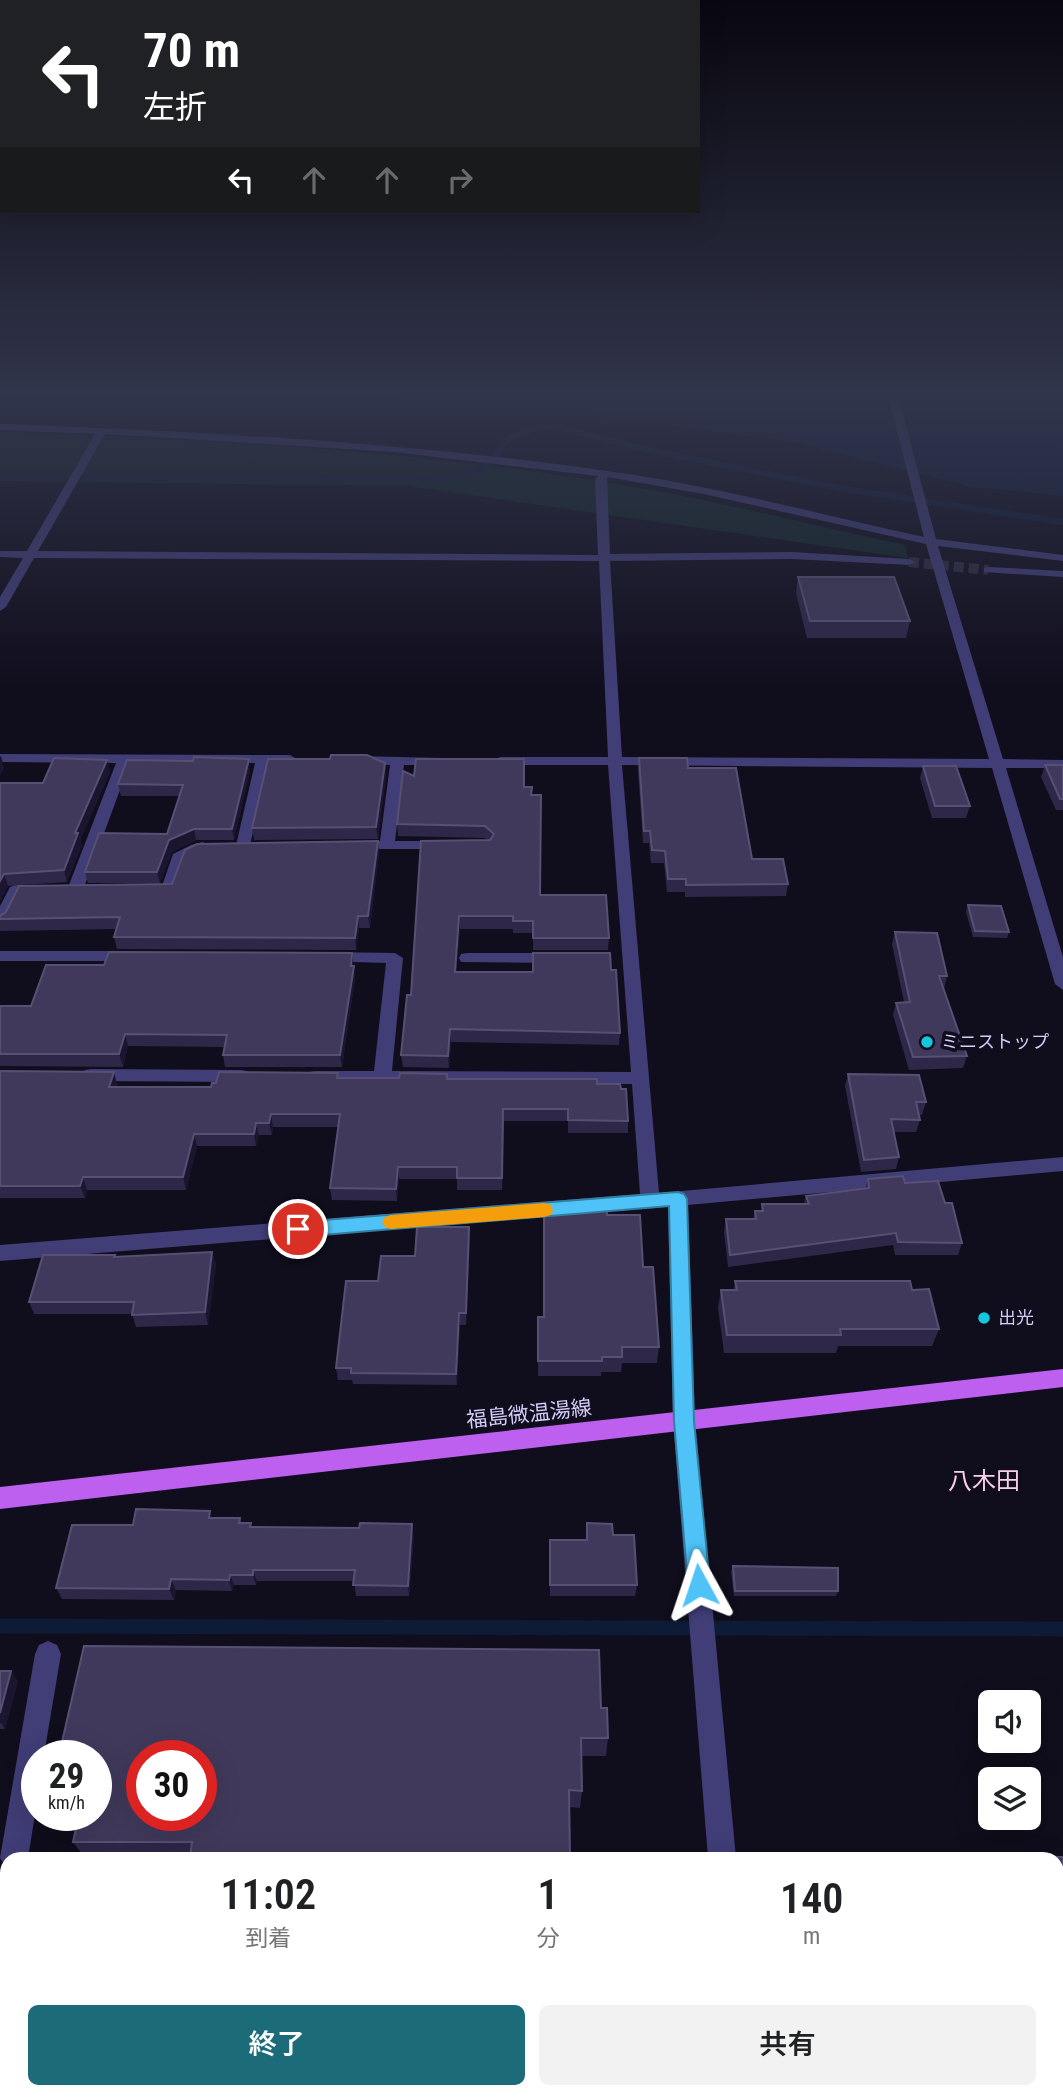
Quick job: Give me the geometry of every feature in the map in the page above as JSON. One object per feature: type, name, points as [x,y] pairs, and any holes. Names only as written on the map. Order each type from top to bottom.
[{"type":"main road","name":"福島微温湯線","points":[[0,1498],[1063,1378]]},
{"type":"street","points":[[0,607],[65,494]]},
{"type":"street","points":[[601,494],[623,958],[640,1078],[650,1202]]},
{"type":"street","points":[[713,494],[931,540],[1063,558]]},
{"type":"street","points":[[919,494],[1063,984]]},
{"type":"street","points":[[0,554],[605,558],[729,556],[876,558],[909,562]]},
{"type":"street","points":[[988,570],[1063,574]]},
{"type":"street","points":[[0,758],[303,760]]},
{"type":"street","points":[[0,923],[15,890],[69,890],[125,758]]},
{"type":"street","points":[[142,891],[168,891],[178,857],[195,848],[237,846],[263,759]]},
{"type":"street","points":[[344,760],[452,761]]},
{"type":"street","points":[[387,846],[397,761]]},
{"type":"street","points":[[479,761],[1063,764]]},
{"type":"street","points":[[348,846],[461,846]]},
{"type":"street","points":[[0,956],[150,957]]},
{"type":"street","points":[[313,957],[395,958],[382,1077]]},
{"type":"street","points":[[467,958],[576,958]]},
{"type":"street","points":[[78,1075],[258,1076]]},
{"type":"street","points":[[299,1077],[640,1078]]},
{"type":"street","points":[[0,1253],[650,1202],[1063,1164]]},
{"type":"street","points":[[678,1199],[684,1421],[721,1852]]},
{"type":"street","points":[[15,1852],[48,1654]]},
{"type":"green space","points":[[463,494],[673,494],[905,545],[908,558]]},
{"type":"building","points":[[798,577],[894,577],[910,621],[810,621]]},
{"type":"building","points":[[331,755],[367,755],[385,763],[376,827],[252,828],[268,759],[330,759]]},
{"type":"building","points":[[194,757],[249,759],[232,829],[194,829],[169,840],[157,872],[85,872],[99,833],[167,834],[183,785],[118,784],[127,760],[193,761]]},
{"type":"building","points":[[54,758],[107,760],[75,833],[78,833],[64,870],[4,874],[0,881],[0,783],[43,783]]},
{"type":"building","points":[[639,758],[687,758],[688,768],[736,768],[752,859],[783,859],[788,884],[686,885],[686,879],[668,879],[665,851],[652,850],[650,831],[644,831]]},
{"type":"building","points":[[416,759],[524,759],[524,787],[532,787],[531,795],[541,795],[540,895],[606,895],[609,938],[533,938],[533,921],[513,921],[513,916],[459,916],[455,972],[533,972],[533,953],[610,953],[611,970],[616,970],[620,1033],[450,1029],[448,1056],[401,1055],[407,995],[411,995],[421,841],[490,840],[494,834],[485,826],[397,824],[403,771],[414,776]]},
{"type":"building","points":[[1045,765],[1063,765],[1063,799],[1060,799]]},
{"type":"building","points":[[923,766],[956,766],[970,806],[935,806]]},
{"type":"building","points":[[378,841],[368,916],[358,916],[355,938],[114,937],[120,917],[0,919],[19,886],[172,884],[185,850],[197,844]]},
{"type":"building","points":[[968,905],[1001,906],[1009,932],[975,931]]},
{"type":"building","points":[[895,932],[937,933],[947,976],[939,976],[967,1056],[913,1057],[896,1003],[910,1002]]},
{"type":"building","points":[[109,952],[352,953],[351,966],[354,966],[340,1055],[223,1055],[227,1035],[125,1034],[119,1054],[0,1054],[0,1006],[31,1006],[46,965],[104,965]]},
{"type":"building","points":[[0,1071],[114,1072],[109,1087],[211,1087],[212,1083],[216,1083],[219,1072],[338,1073],[337,1078],[399,1078],[400,1073],[447,1074],[447,1079],[597,1079],[597,1084],[620,1084],[621,1089],[626,1089],[628,1121],[568,1120],[568,1109],[503,1109],[502,1178],[457,1178],[457,1167],[398,1167],[396,1189],[330,1188],[340,1114],[271,1114],[269,1123],[256,1123],[254,1134],[194,1134],[183,1177],[83,1177],[80,1186],[0,1186]]},
{"type":"building","points":[[848,1074],[919,1075],[926,1102],[916,1102],[920,1120],[891,1119],[899,1157],[864,1160]]},
{"type":"building","points":[[903,1176],[905,1183],[938,1181],[945,1203],[952,1203],[962,1243],[898,1242],[896,1233],[730,1255],[726,1219],[756,1219],[755,1211],[763,1211],[762,1204],[809,1204],[806,1196],[869,1188],[868,1179]]},
{"type":"building","points":[[544,1208],[607,1208],[607,1215],[640,1215],[643,1267],[653,1267],[659,1347],[622,1347],[622,1357],[602,1357],[602,1361],[538,1361],[538,1317],[544,1317]]},
{"type":"building","points":[[417,1227],[469,1227],[466,1313],[459,1313],[456,1374],[351,1373],[351,1368],[336,1368],[346,1281],[378,1281],[381,1256],[415,1256]]},
{"type":"building","points":[[212,1252],[205,1312],[132,1315],[134,1302],[29,1302],[43,1255],[115,1255],[114,1257]]},
{"type":"building","points":[[735,1281],[910,1281],[912,1290],[929,1289],[939,1329],[840,1329],[841,1335],[727,1335],[721,1290],[737,1290]]},
{"type":"building","points":[[136,1509],[210,1511],[209,1518],[240,1518],[239,1523],[251,1523],[250,1527],[359,1528],[360,1523],[412,1524],[408,1586],[353,1585],[355,1570],[253,1570],[253,1575],[230,1575],[229,1580],[171,1579],[169,1589],[56,1588],[72,1525],[133,1525]]},
{"type":"building","points":[[587,1523],[612,1524],[613,1535],[634,1535],[637,1585],[550,1585],[550,1540],[587,1540]]},
{"type":"building","points":[[733,1566],[838,1568],[838,1591],[735,1591]]},
{"type":"building","points":[[84,1646],[599,1650],[601,1708],[607,1708],[608,1738],[581,1738],[582,1791],[569,1790],[570,1852],[191,1852],[192,1842],[73,1842],[75,1831],[112,1831],[112,1740],[62,1740]]},
{"type":"building","points":[[0,1671],[11,1671],[0,1713]]},
{"type":"waterway","points":[[877,494],[1063,522]]},
{"type":"waterway","points":[[0,1626],[1063,1629]]},
{"type":"tunnel","points":[[909,562],[988,570]]},
{"type":"slow traffic","points":[[391,1222],[544,1210]]},
{"type":"place","name":"ミニストップ","points":[[927,1042]]},
{"type":"place","name":"出光","points":[[984,1318]]},
{"type":"district","name":"八木田","points":[[984,1481]]},
{"type":"route","points":[[298,1229],[678,1199],[684,1421],[699,1585]]}]
